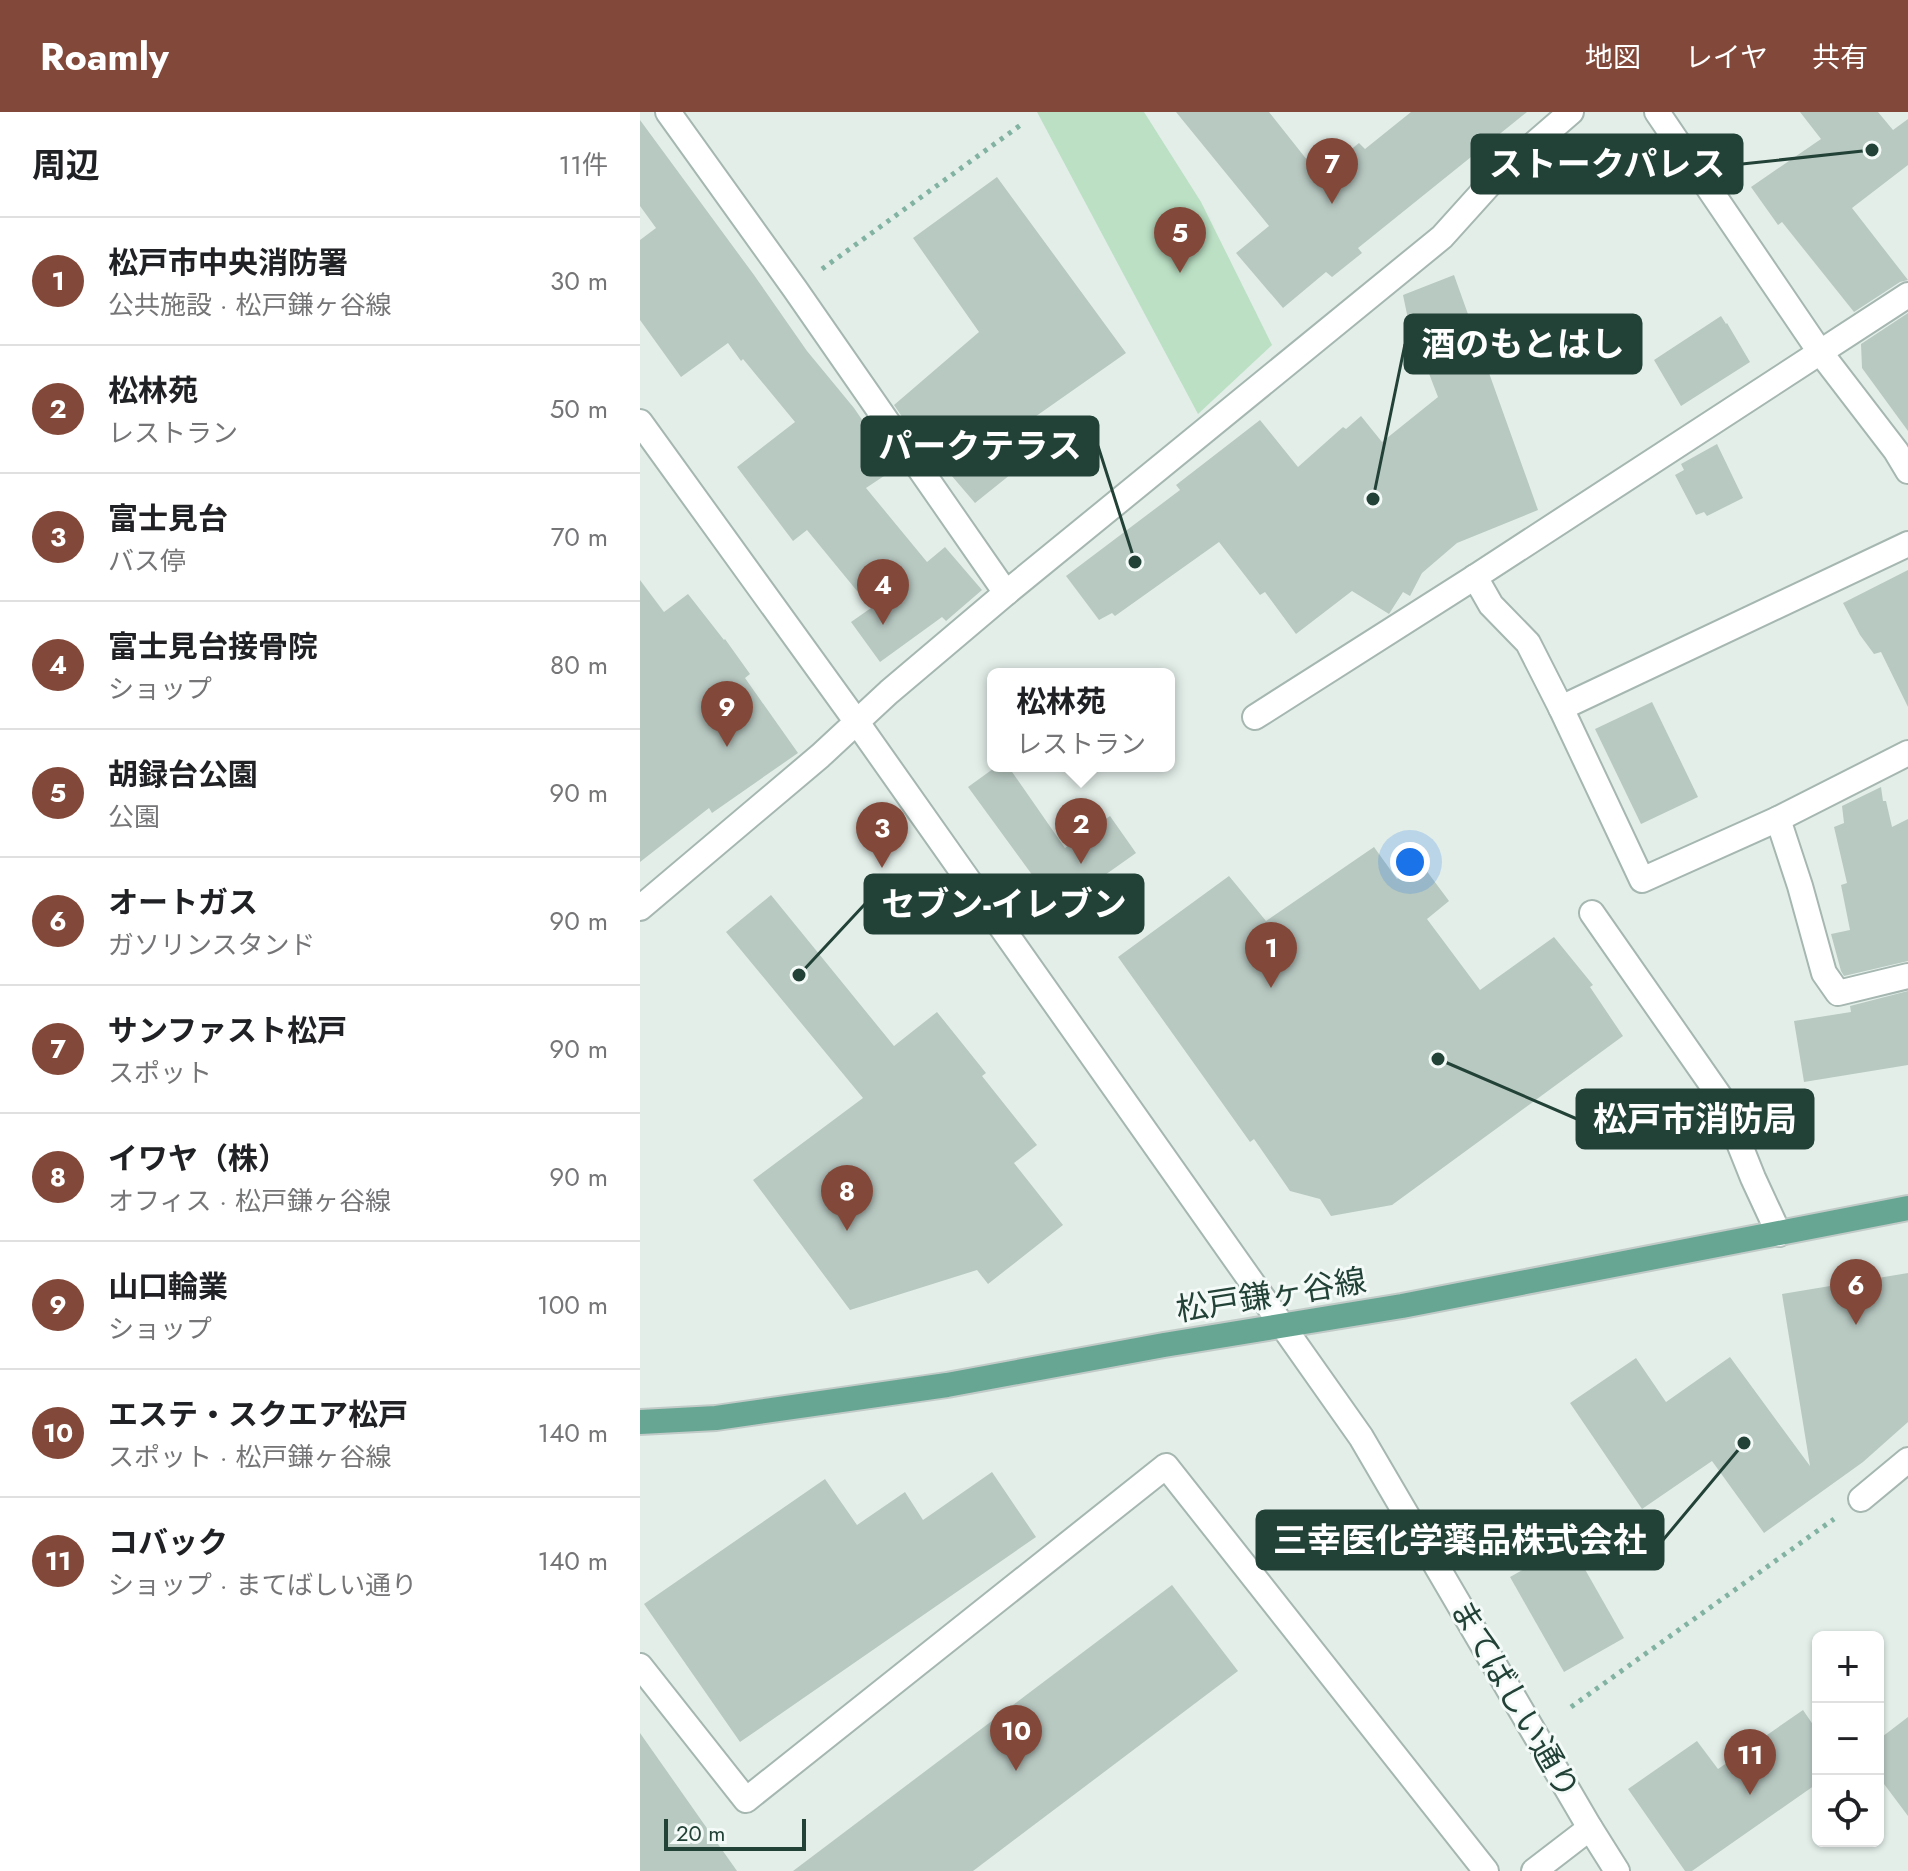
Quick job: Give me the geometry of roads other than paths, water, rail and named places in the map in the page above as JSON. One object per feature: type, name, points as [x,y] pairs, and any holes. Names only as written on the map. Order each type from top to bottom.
[{"type":"main road","name":"松戸鎌ヶ谷線","points":[[640,1422],[716,1418],[947,1385],[1417,1303],[1908,1208]]},
{"type":"street","points":[[668,112],[1006,593]]},
{"type":"street","points":[[640,908],[1006,593],[1442,237],[1497,176],[1571,112]]},
{"type":"street","points":[[1657,112],[1820,352],[1904,455]]},
{"type":"street","points":[[1255,717],[1908,295]]},
{"type":"street","name":"まてばしい通り","points":[[640,422],[856,721],[1361,1437],[1617,1871]]},
{"type":"street","points":[[1561,708],[1908,544]]},
{"type":"street","points":[[1475,577],[1491,605],[1528,643],[1642,880],[1778,819],[1908,753]]},
{"type":"street","points":[[1778,819],[1824,973],[1838,993],[1908,976]]},
{"type":"street","points":[[1592,913],[1721,1098],[1779,1234]]},
{"type":"street","points":[[1861,1499],[1908,1460]]},
{"type":"street","points":[[640,1666],[746,1800],[1166,1466],[1486,1871]]},
{"type":"street","points":[[1534,1871],[1590,1828]]},
{"type":"place","name":"ストークパレス","points":[[1872,150]]},
{"type":"place","name":"サンファスト松戸","points":[[1332,204]]},
{"type":"place","name":"胡録台公園","points":[[1180,273]]},
{"type":"place","name":"酒のもとはし","points":[[1373,499]]},
{"type":"place","name":"パークテラス","points":[[1135,562]]},
{"type":"place","name":"富士見台接骨院","points":[[883,625]]},
{"type":"place","name":"山口輪業","points":[[727,747]]},
{"type":"place","name":"松林苑","points":[[1081,864]]},
{"type":"place","name":"富士見台","points":[[882,868]]},
{"type":"place","name":"セブン-イレブン","points":[[799,975]]},
{"type":"place","name":"松戸市中央消防署","points":[[1271,988]]},
{"type":"place","name":"松戸市消防局","points":[[1438,1059]]},
{"type":"place","name":"イワヤ（株）","points":[[847,1231]]},
{"type":"place","name":"オートガス","points":[[1856,1325]]},
{"type":"place","name":"三幸医化学薬品株式会社","points":[[1744,1443]]},
{"type":"place","name":"エステ・スクエア松戸","points":[[1016,1771]]},
{"type":"place","name":"コバック","points":[[1750,1795]]}]
